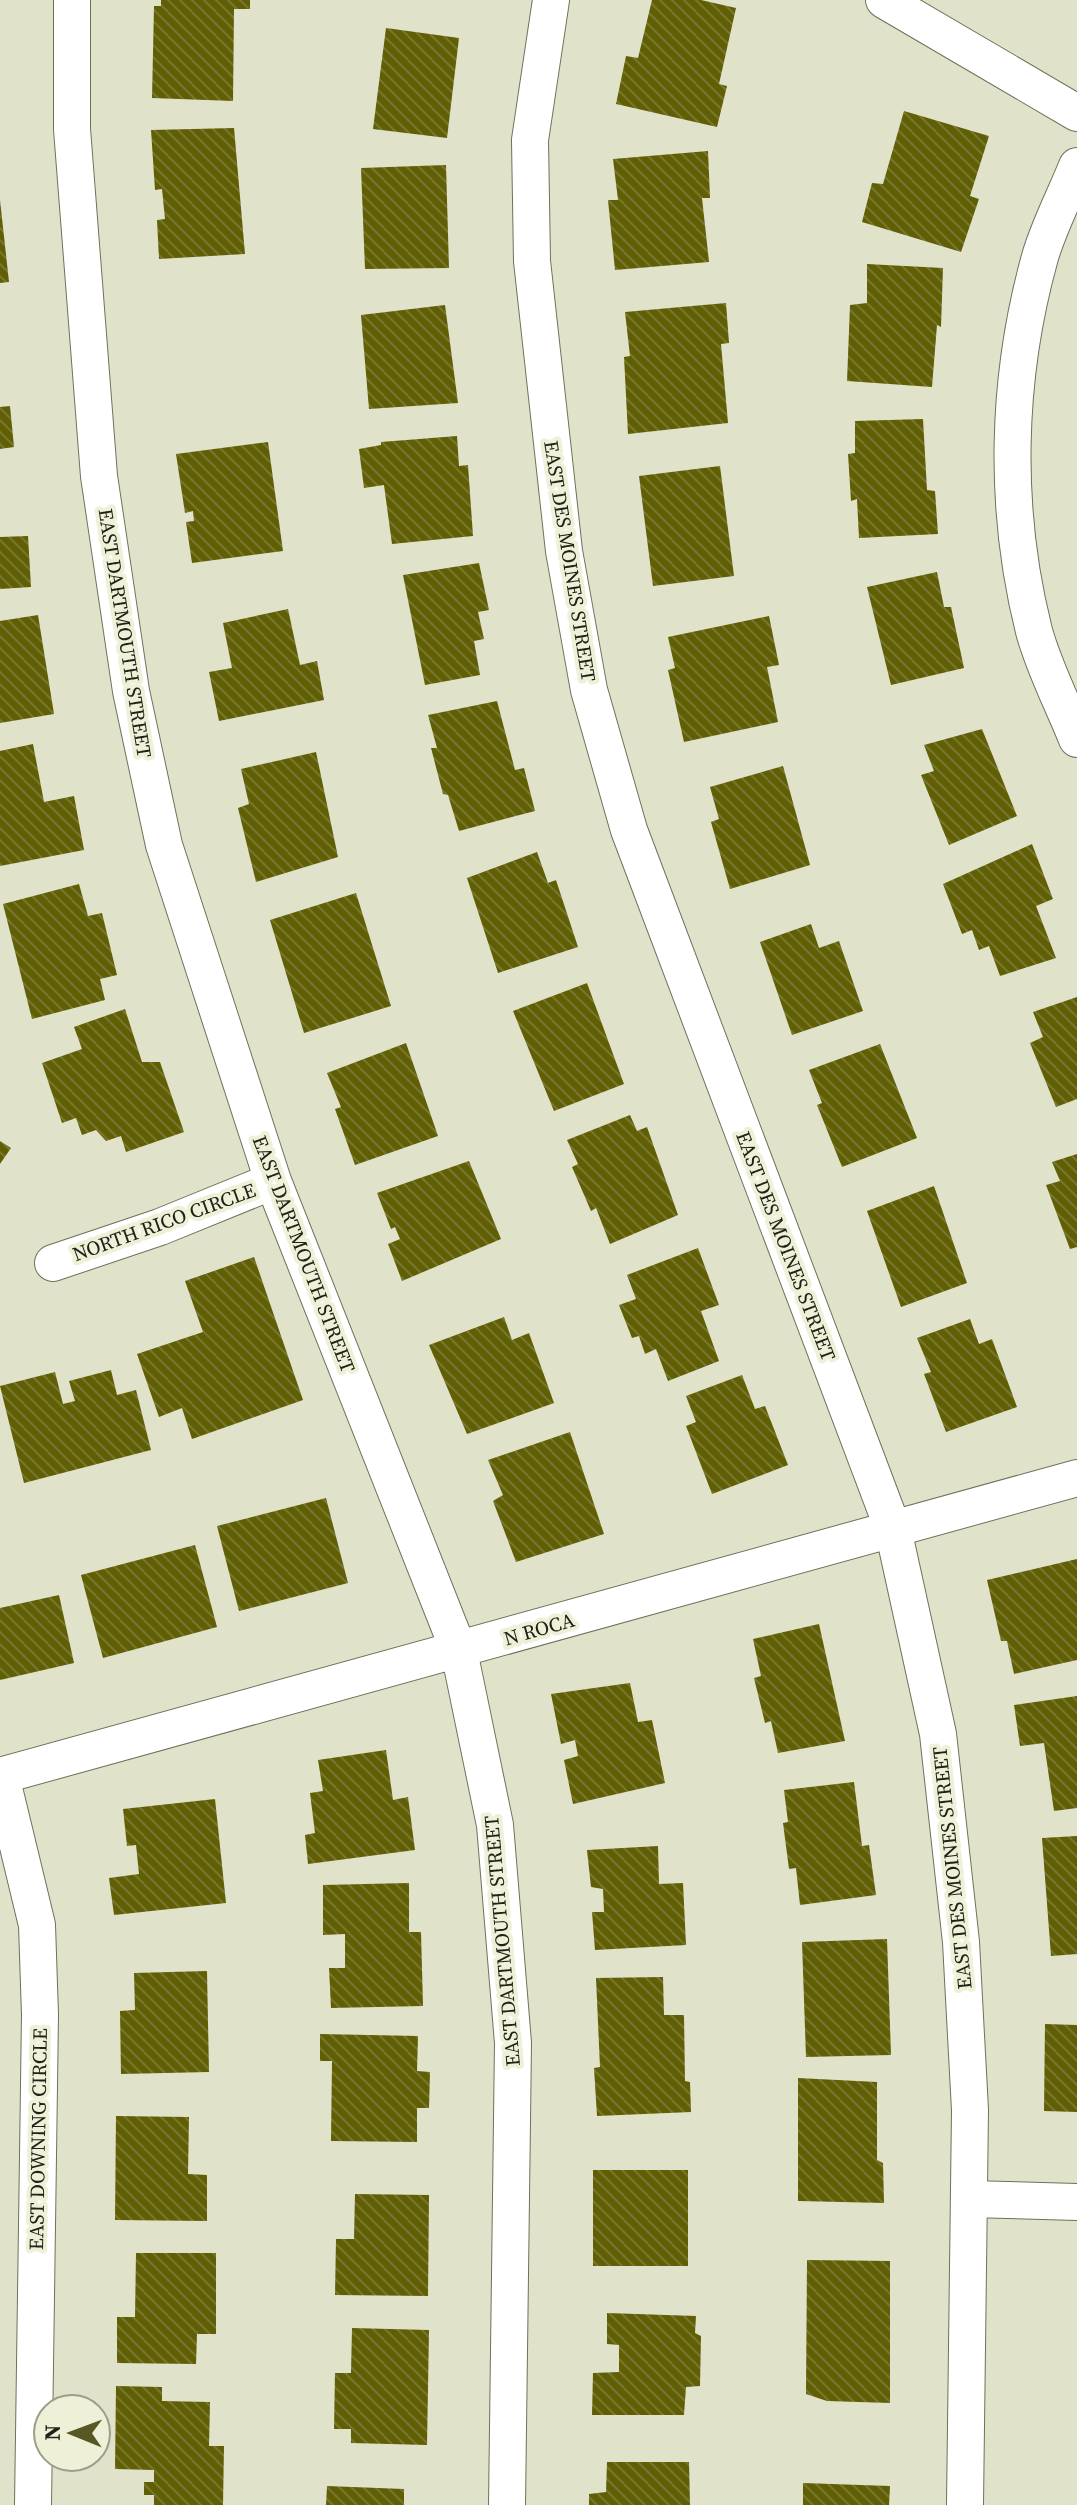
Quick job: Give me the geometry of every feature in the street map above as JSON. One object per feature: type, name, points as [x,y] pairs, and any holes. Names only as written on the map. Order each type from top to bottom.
[{"type":"street","name":"EAST DARTMOUTH STREET","points":[[72,0],[72,129],[99,476],[131,691],[164,845],[273,1181],[459,1651],[495,1825],[513,2043],[507,2505]]},
{"type":"street","name":"EAST DES MOINES STREET","points":[[551,0],[530,140],[532,261],[564,551],[589,690],[629,830],[893,1529],[940,1749],[961,1942],[970,2110],[965,2505]]},
{"type":"street","points":[[884,0],[1077,113]]},
{"type":"street","points":[[1077,166],[1041,255],[1023,333],[1012,446],[1015,521],[1035,634],[1077,739]]},
{"type":"street","name":"NORTH RICO CIRCLE","points":[[53,1263],[160,1227],[273,1181]]},
{"type":"street","name":"N ROCA","points":[[1,1776],[1077,1478]]},
{"type":"street","name":"EAST DOWNING CIRCLE","points":[[1,1776],[37,1925],[40,2015],[33,2505]]},
{"type":"street","points":[[969,2199],[1077,2202]]},
{"type":"building","points":[[161,0],[250,0],[250,9],[234,9],[233,101],[152,98],[154,6],[161,6]]},
{"type":"building","points":[[652,0],[701,0],[736,8],[719,84],[727,86],[717,127],[616,104],[626,56],[638,58]]},
{"type":"building","points":[[386,28],[459,38],[447,138],[373,129]]},
{"type":"building","points":[[904,111],[989,136],[970,196],[979,199],[961,252],[862,222],[872,183],[883,184]]},
{"type":"building","points":[[234,128],[245,254],[159,259],[157,220],[165,219],[162,189],[155,190],[151,130]]},
{"type":"building","points":[[708,151],[710,198],[702,198],[709,262],[615,270],[608,200],[618,200],[613,159]]},
{"type":"building","points":[[446,165],[449,268],[365,269],[361,168]]},
{"type":"building","points":[[0,200],[9,282],[0,283]]},
{"type":"building","points":[[867,264],[943,268],[941,327],[937,325],[932,387],[847,381],[850,305],[867,303]]},
{"type":"building","points":[[726,303],[729,343],[721,344],[728,423],[628,434],[624,357],[630,356],[625,312]]},
{"type":"building","points":[[445,305],[458,403],[369,409],[361,315]]},
{"type":"building","points":[[10,406],[14,447],[0,449],[0,407]]},
{"type":"building","points":[[923,419],[927,490],[935,491],[938,534],[859,538],[857,499],[851,501],[848,454],[855,453],[855,421]]},
{"type":"building","points":[[457,436],[459,466],[468,465],[473,536],[392,544],[384,485],[364,488],[359,449],[381,445],[381,442]]},
{"type":"building","points":[[268,442],[283,551],[192,563],[186,522],[194,521],[193,511],[185,513],[176,454]]},
{"type":"building","points":[[720,466],[734,576],[653,586],[639,476]]},
{"type":"building","points":[[28,536],[31,587],[0,589],[0,537]]},
{"type":"building","points":[[479,563],[489,610],[478,612],[484,639],[474,641],[480,675],[425,685],[403,575]]},
{"type":"building","points":[[937,572],[944,607],[951,607],[964,668],[891,685],[867,587]]},
{"type":"building","points":[[288,609],[300,665],[317,661],[324,700],[219,721],[209,672],[232,668],[223,623]]},
{"type":"building","points":[[38,615],[54,714],[0,723],[0,621]]},
{"type":"building","points":[[769,616],[779,665],[767,667],[778,722],[684,742],[668,670],[675,668],[668,637]]},
{"type":"building","points":[[497,701],[515,770],[524,768],[535,811],[459,831],[448,795],[443,794],[431,748],[437,748],[428,715]]},
{"type":"building","points":[[982,729],[1017,816],[949,845],[921,775],[934,771],[924,745]]},
{"type":"building","points":[[33,744],[44,802],[74,796],[84,850],[0,866],[0,751]]},
{"type":"building","points":[[316,752],[338,857],[256,882],[238,808],[249,804],[241,769]]},
{"type":"building","points":[[783,766],[810,865],[730,889],[711,822],[719,819],[710,787]]},
{"type":"building","points":[[1032,844],[1053,899],[1036,906],[1056,958],[1000,976],[989,946],[979,950],[972,930],[962,934],[943,884]]},
{"type":"building","points":[[537,852],[548,883],[556,880],[578,947],[498,973],[467,878]]},
{"type":"building","points":[[79,884],[88,916],[102,913],[117,975],[100,979],[105,1000],[32,1019],[3,904]]},
{"type":"building","points":[[356,893],[391,1006],[304,1033],[270,920]]},
{"type":"building","points":[[811,924],[819,948],[839,941],[863,1011],[792,1035],[760,942]]},
{"type":"building","points":[[587,983],[624,1084],[554,1111],[513,1011]]},
{"type":"building","points":[[1077,997],[1077,1099],[1056,1107],[1030,1043],[1043,1037],[1033,1012]]},
{"type":"building","points":[[125,1009],[142,1062],[160,1062],[184,1132],[126,1152],[121,1136],[106,1141],[96,1130],[82,1135],[76,1118],[62,1123],[42,1063],[82,1049],[74,1027]]},
{"type":"building","points":[[406,1043],[438,1136],[355,1165],[335,1109],[341,1107],[327,1073]]},
{"type":"building","points":[[880,1044],[917,1138],[842,1167],[817,1105],[822,1103],[809,1070]]},
{"type":"building","points":[[630,1115],[637,1131],[647,1127],[678,1215],[610,1244],[596,1208],[591,1211],[572,1167],[578,1164],[567,1140]]},
{"type":"building","points":[[0,1141],[11,1148],[0,1164]]},
{"type":"building","points":[[1077,1154],[1077,1247],[1070,1249],[1046,1185],[1060,1181],[1052,1162]]},
{"type":"building","points":[[469,1161],[501,1239],[402,1281],[388,1244],[400,1239],[395,1227],[391,1229],[377,1193]]},
{"type":"building","points":[[934,1186],[967,1283],[901,1307],[867,1211]]},
{"type":"building","points":[[698,1248],[719,1305],[701,1311],[719,1361],[668,1381],[656,1349],[645,1354],[639,1336],[632,1338],[619,1305],[636,1299],[627,1275]]},
{"type":"building","points":[[254,1257],[303,1400],[192,1439],[182,1408],[159,1417],[137,1354],[203,1332],[185,1281]]},
{"type":"building","points":[[504,1317],[512,1340],[529,1333],[554,1403],[467,1434],[429,1345]]},
{"type":"building","points":[[970,1319],[979,1344],[992,1339],[1017,1407],[946,1432],[924,1374],[931,1372],[917,1338]]},
{"type":"building","points":[[111,1370],[117,1395],[136,1390],[151,1450],[24,1483],[0,1386],[55,1372],[63,1404],[75,1401],[69,1381]]},
{"type":"building","points":[[742,1375],[755,1409],[765,1406],[788,1465],[712,1494],[686,1426],[696,1422],[686,1396]]},
{"type":"building","points":[[570,1432],[604,1534],[516,1562],[493,1501],[503,1495],[488,1460]]},
{"type":"building","points":[[326,1498],[348,1583],[239,1611],[217,1526]]},
{"type":"building","points":[[195,1545],[217,1627],[103,1658],[81,1575]]},
{"type":"building","points":[[1077,1559],[1077,1660],[1014,1674],[1007,1641],[1001,1641],[987,1580]]},
{"type":"building","points":[[59,1595],[74,1663],[0,1680],[0,1608]]},
{"type":"building","points":[[819,1624],[845,1741],[778,1753],[771,1721],[765,1723],[754,1678],[761,1676],[753,1639]]},
{"type":"building","points":[[630,1683],[638,1722],[652,1720],[665,1783],[573,1804],[564,1760],[578,1756],[575,1740],[561,1744],[551,1694]]},
{"type":"building","points":[[1077,1696],[1077,1808],[1054,1811],[1044,1743],[1020,1746],[1014,1705]]},
{"type":"building","points":[[386,1750],[393,1800],[408,1797],[415,1850],[308,1864],[305,1835],[315,1833],[310,1793],[323,1791],[318,1760]]},
{"type":"building","points":[[854,1782],[862,1846],[869,1845],[876,1895],[800,1905],[796,1868],[789,1869],[783,1823],[788,1822],[784,1790]]},
{"type":"building","points":[[215,1799],[226,1903],[114,1915],[109,1878],[139,1874],[136,1845],[127,1846],[123,1809]]},
{"type":"building","points":[[1077,1836],[1077,1954],[1051,1956],[1042,1838]]},
{"type":"building","points":[[658,1846],[659,1884],[683,1883],[686,1945],[595,1950],[592,1912],[604,1912],[603,1889],[591,1887],[587,1850]]},
{"type":"building","points":[[409,1883],[409,1932],[421,1932],[423,2006],[331,2008],[329,1968],[345,1968],[345,1934],[323,1935],[323,1885]]},
{"type":"building","points":[[887,1939],[891,2055],[806,2057],[802,1942]]},
{"type":"building","points":[[207,1971],[209,2072],[121,2074],[120,2011],[135,2010],[134,1973]]},
{"type":"building","points":[[663,1977],[664,2015],[684,2015],[685,2081],[690,2082],[691,2112],[597,2116],[594,2068],[600,2067],[596,1978]]},
{"type":"building","points":[[1045,2024],[1077,2025],[1077,2112],[1044,2111]]},
{"type":"building","points":[[320,2034],[418,2036],[417,2071],[430,2072],[429,2108],[417,2108],[417,2142],[331,2141],[332,2061],[320,2061]]},
{"type":"building","points":[[798,2078],[877,2082],[877,2160],[883,2163],[884,2203],[798,2201]]},
{"type":"building","points":[[116,2116],[189,2117],[188,2174],[207,2175],[207,2221],[115,2220]]},
{"type":"building","points":[[593,2170],[688,2170],[688,2266],[593,2266]]},
{"type":"building","points":[[355,2194],[429,2195],[428,2296],[335,2295],[336,2239],[354,2239]]},
{"type":"building","points":[[136,2253],[216,2253],[216,2334],[197,2334],[196,2364],[117,2363],[117,2317],[135,2317]]},
{"type":"building","points":[[807,2260],[890,2261],[890,2403],[827,2401],[806,2394]]},
{"type":"building","points":[[607,2313],[696,2316],[695,2333],[701,2336],[700,2386],[686,2387],[684,2415],[592,2415],[593,2373],[619,2372],[619,2345],[607,2344]]},
{"type":"building","points":[[352,2328],[429,2330],[427,2445],[351,2443],[351,2429],[334,2429],[335,2373],[351,2373]]},
{"type":"building","points":[[116,2386],[162,2387],[162,2401],[210,2402],[209,2446],[224,2446],[223,2505],[154,2505],[154,2495],[144,2495],[144,2482],[154,2482],[154,2470],[115,2469]]},
{"type":"building","points":[[607,2462],[689,2462],[690,2505],[589,2505],[589,2494],[606,2492]]},
{"type":"building","points":[[803,2483],[890,2486],[889,2505],[803,2505]]},
{"type":"building","points":[[327,2486],[404,2489],[404,2505],[326,2505]]}]
